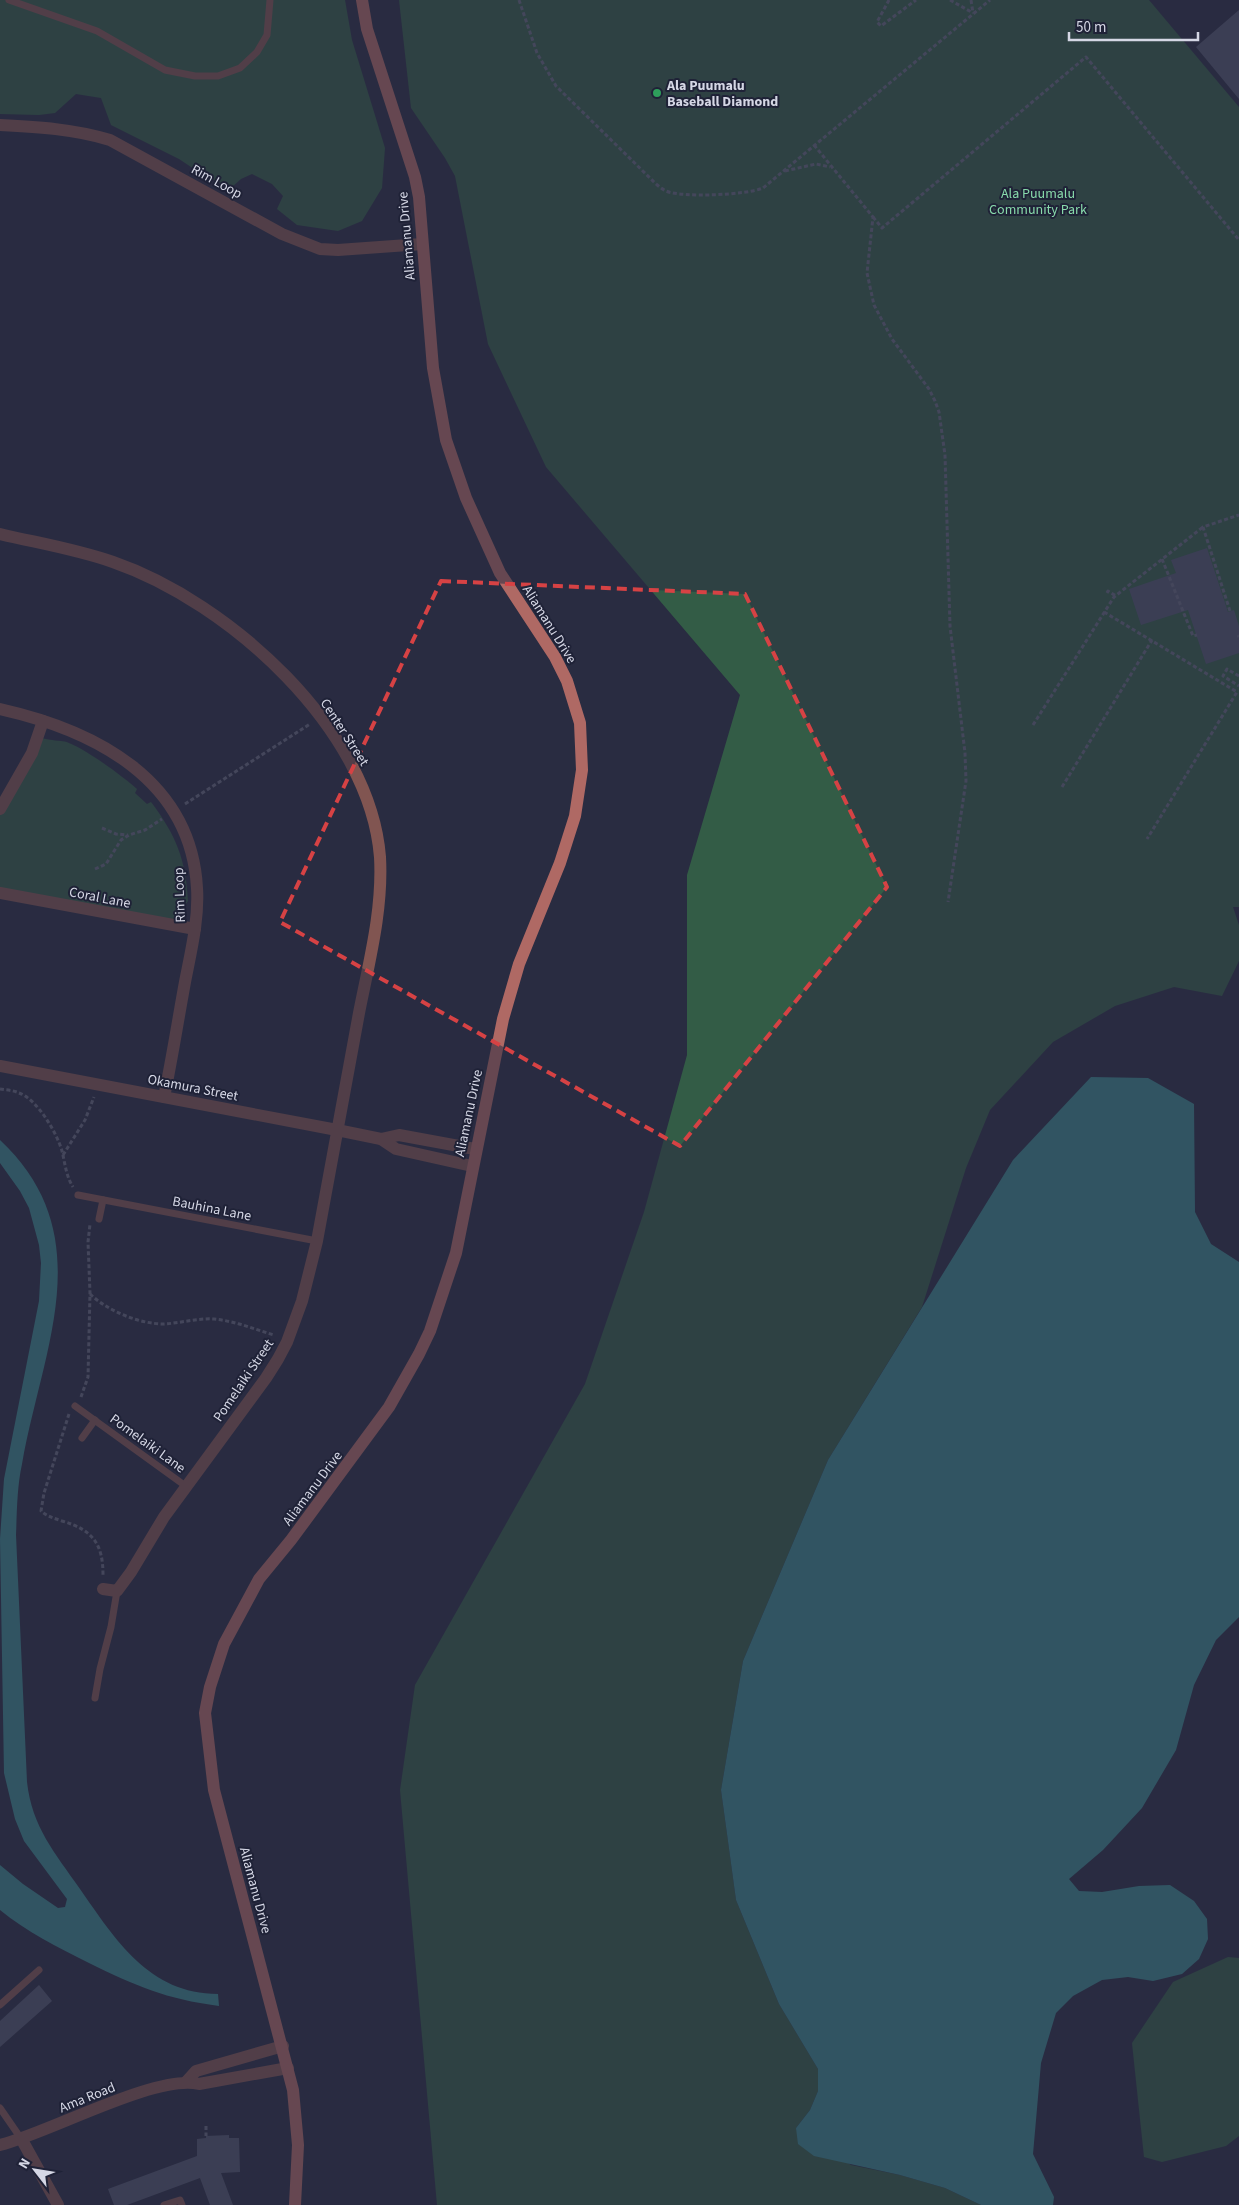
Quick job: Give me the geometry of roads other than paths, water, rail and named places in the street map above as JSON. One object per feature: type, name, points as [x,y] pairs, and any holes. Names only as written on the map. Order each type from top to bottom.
[{"type":"street","name":"Aliamanu Drive","points":[[296,2205],[297,2114],[288,2068],[214,1790],[205,1713],[210,1687],[224,1644],[259,1579],[291,1540],[389,1407],[419,1354],[440,1305],[456,1253],[475,1149],[503,1018],[519,964],[560,864],[575,816],[580,789],[582,751],[580,723],[567,681],[555,657],[500,573],[479,530],[454,467],[439,405],[433,368],[419,197],[415,177],[367,29],[362,0]]},
{"type":"street","name":"Rim Loop","points":[[0,125],[55,128],[110,140],[282,234],[307,245],[338,250],[422,244]]},
{"type":"street","name":"Center Street","points":[[0,534],[81,552],[113,562],[192,599],[243,637],[290,680],[348,758],[373,818],[377,836],[380,880],[377,919],[337,1130]]},
{"type":"street","name":"Rim Loop","points":[[0,709],[72,730],[108,749],[153,785],[174,811],[188,841],[195,872],[197,903],[195,929],[164,1097]]},
{"type":"street","points":[[0,809],[32,753],[43,721]]},
{"type":"street","name":"Coral Lane","points":[[0,893],[195,929]]},
{"type":"street","name":"Okamura Street","points":[[0,1066],[381,1139],[396,1149],[472,1166]]},
{"type":"street","name":"Pomelaiki Street","points":[[117,1590],[131,1572],[164,1517],[266,1378],[290,1334],[302,1301],[317,1241],[337,1130]]},
{"type":"street","name":"Okamura Street","points":[[381,1139],[399,1135],[475,1149]]},
{"type":"street","points":[[103,1589],[117,1590]]},
{"type":"street","name":"Ama Road","points":[[187,2081],[196,2071],[282,2046]]},
{"type":"street","name":"Ama Road","points":[[0,2145],[22,2140],[114,2102],[187,2081],[199,2084],[288,2068]]},
{"type":"street","points":[[22,2140],[58,2205]]},
{"type":"lane","points":[[9,0],[97,31],[165,70],[195,76],[218,76],[240,68],[257,52],[267,35],[270,0]]},
{"type":"lane","name":"Bauhina Lane","points":[[78,1195],[317,1241]]},
{"type":"lane","points":[[99,1219],[103,1200]]},
{"type":"lane","name":"Pomelaiki Lane","points":[[75,1406],[187,1487]]},
{"type":"lane","name":"Pomelaiki Lane","points":[[82,1438],[95,1420]]},
{"type":"lane","name":"Pomelaiki Street","points":[[95,1698],[111,1627],[117,1590]]},
{"type":"lane","points":[[0,2005],[39,1970]]},
{"type":"lane","points":[[0,2108],[22,2140]]},
{"type":"lane","points":[[164,2205],[180,2200],[182,2205]]},
{"type":"place","name":"Ala Puumalu Baseball Diamond","points":[[657,93]]},
{"type":"park label","name":"Ala Puumalu Community Park","points":[[1038,202]]}]
